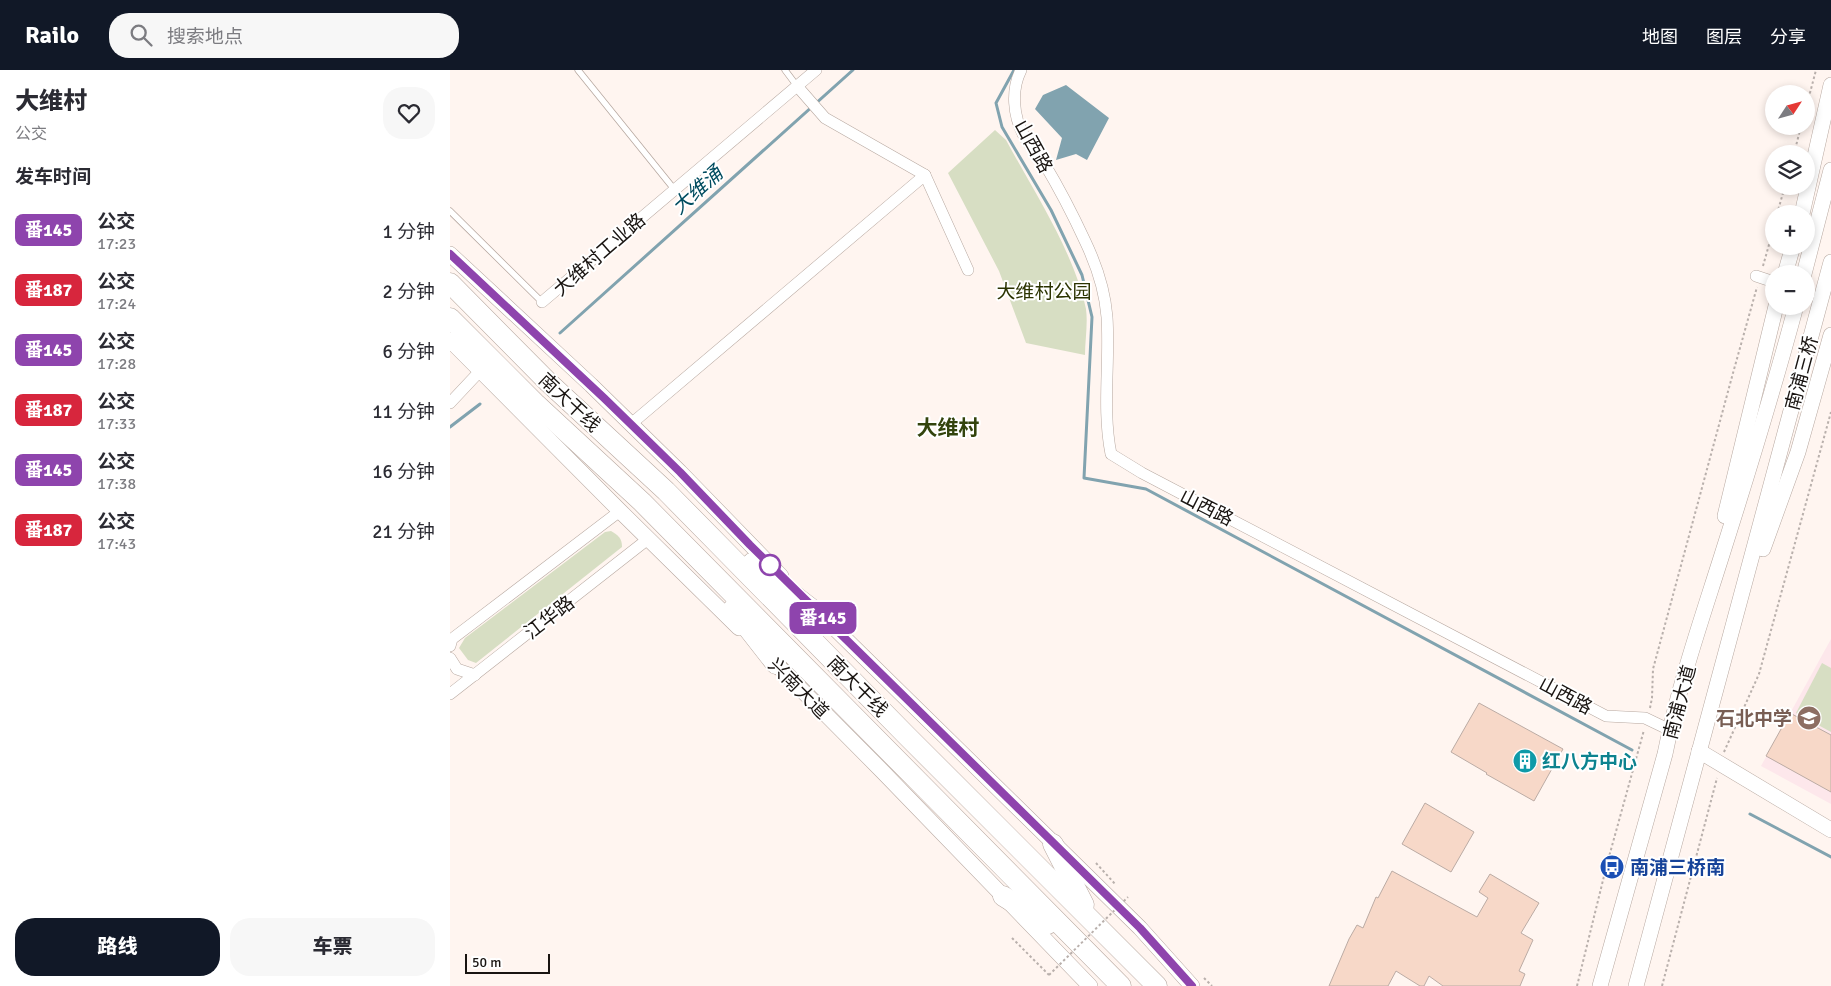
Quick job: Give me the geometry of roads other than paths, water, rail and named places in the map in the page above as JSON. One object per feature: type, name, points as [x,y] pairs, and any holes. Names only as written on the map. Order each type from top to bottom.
[{"type":"highway","name":"南大干线","points":[[450,283],[548,382],[688,513],[1157,986]]},
{"type":"highway","name":"南大干线","points":[[450,318],[535,403],[642,502],[1120,986]]},
{"type":"highway","points":[[688,513],[826,620]]},
{"type":"highway","points":[[669,529],[776,664]]},
{"type":"highway","points":[[1052,844],[1093,922]]},
{"type":"highway","points":[[1003,896],[1075,940]]},
{"type":"main road","points":[[1804,205],[1831,85]]},
{"type":"main road","points":[[1806,265],[1831,170]]},
{"type":"main road","points":[[450,254],[557,352],[631,424],[1052,844],[1140,928],[1192,986]]},
{"type":"main road","name":"南浦三桥","points":[[1787,427],[1831,262]]},
{"type":"main road","points":[[1695,642],[1774,315]]},
{"type":"main road","name":"南浦三桥","points":[[1765,419],[1794,315]]},
{"type":"main road","points":[[1723,662],[1798,452],[1831,338]]},
{"type":"main road","points":[[450,340],[480,371]]},
{"type":"main road","name":"兴南大道","points":[[480,371],[776,664],[1090,986]]},
{"type":"main road","name":"南浦大道","points":[[1600,986],[1695,642],[1765,419]]},
{"type":"main road","name":"南浦大道","points":[[1636,986],[1787,427]]},
{"type":"main road","points":[[1699,751],[1831,830]]},
{"type":"street","name":"大维村工业路","points":[[542,302],[816,70]]},
{"type":"street","name":"山西路","points":[[1021,70],[1014,92],[1014,108],[1018,121],[1024,136],[1044,162],[1086,242],[1104,291],[1107,318],[1106,380],[1111,454],[1142,473],[1606,716],[1645,718],[1670,730]]},
{"type":"street","points":[[797,86],[825,118],[925,175],[968,270]]},
{"type":"street","points":[[631,424],[925,175]]},
{"type":"street","points":[[1756,276],[1765,279]]},
{"type":"street","points":[[450,403],[480,371]]},
{"type":"street","points":[[450,646],[452,640],[620,511]]},
{"type":"street","name":"江华路","points":[[450,694],[648,539]]},
{"type":"street","points":[[450,658],[457,669],[475,676]]},
{"type":"lane","points":[[578,70],[674,189]]},
{"type":"lane","points":[[784,70],[797,86]]},
{"type":"lane","points":[[450,211],[542,302]]},
{"type":"water","points":[[1066,85],[1109,118],[1087,160],[1076,154],[1056,160],[1062,138],[1035,109],[1043,95]]},
{"type":"waterway","name":"大维涌","points":[[560,333],[853,70]]},
{"type":"waterway","points":[[1014,70],[996,103],[1002,127],[1051,210],[1082,275],[1092,317],[1084,478],[1146,489],[1632,750]]},
{"type":"waterway","name":"大维涌","points":[[450,427],[480,404]]},
{"type":"waterway","points":[[1750,814],[1831,857]]},
{"type":"place","name":"石北中学","points":[[1809,718]]},
{"type":"place","name":"红八方中心","points":[[1525,761]]},
{"type":"place","name":"南浦三桥南","points":[[1612,867]]},
{"type":"district","name":"大维村","points":[[948,428]]},
{"type":"park label","name":"大维村公园","points":[[1044,291]]}]
